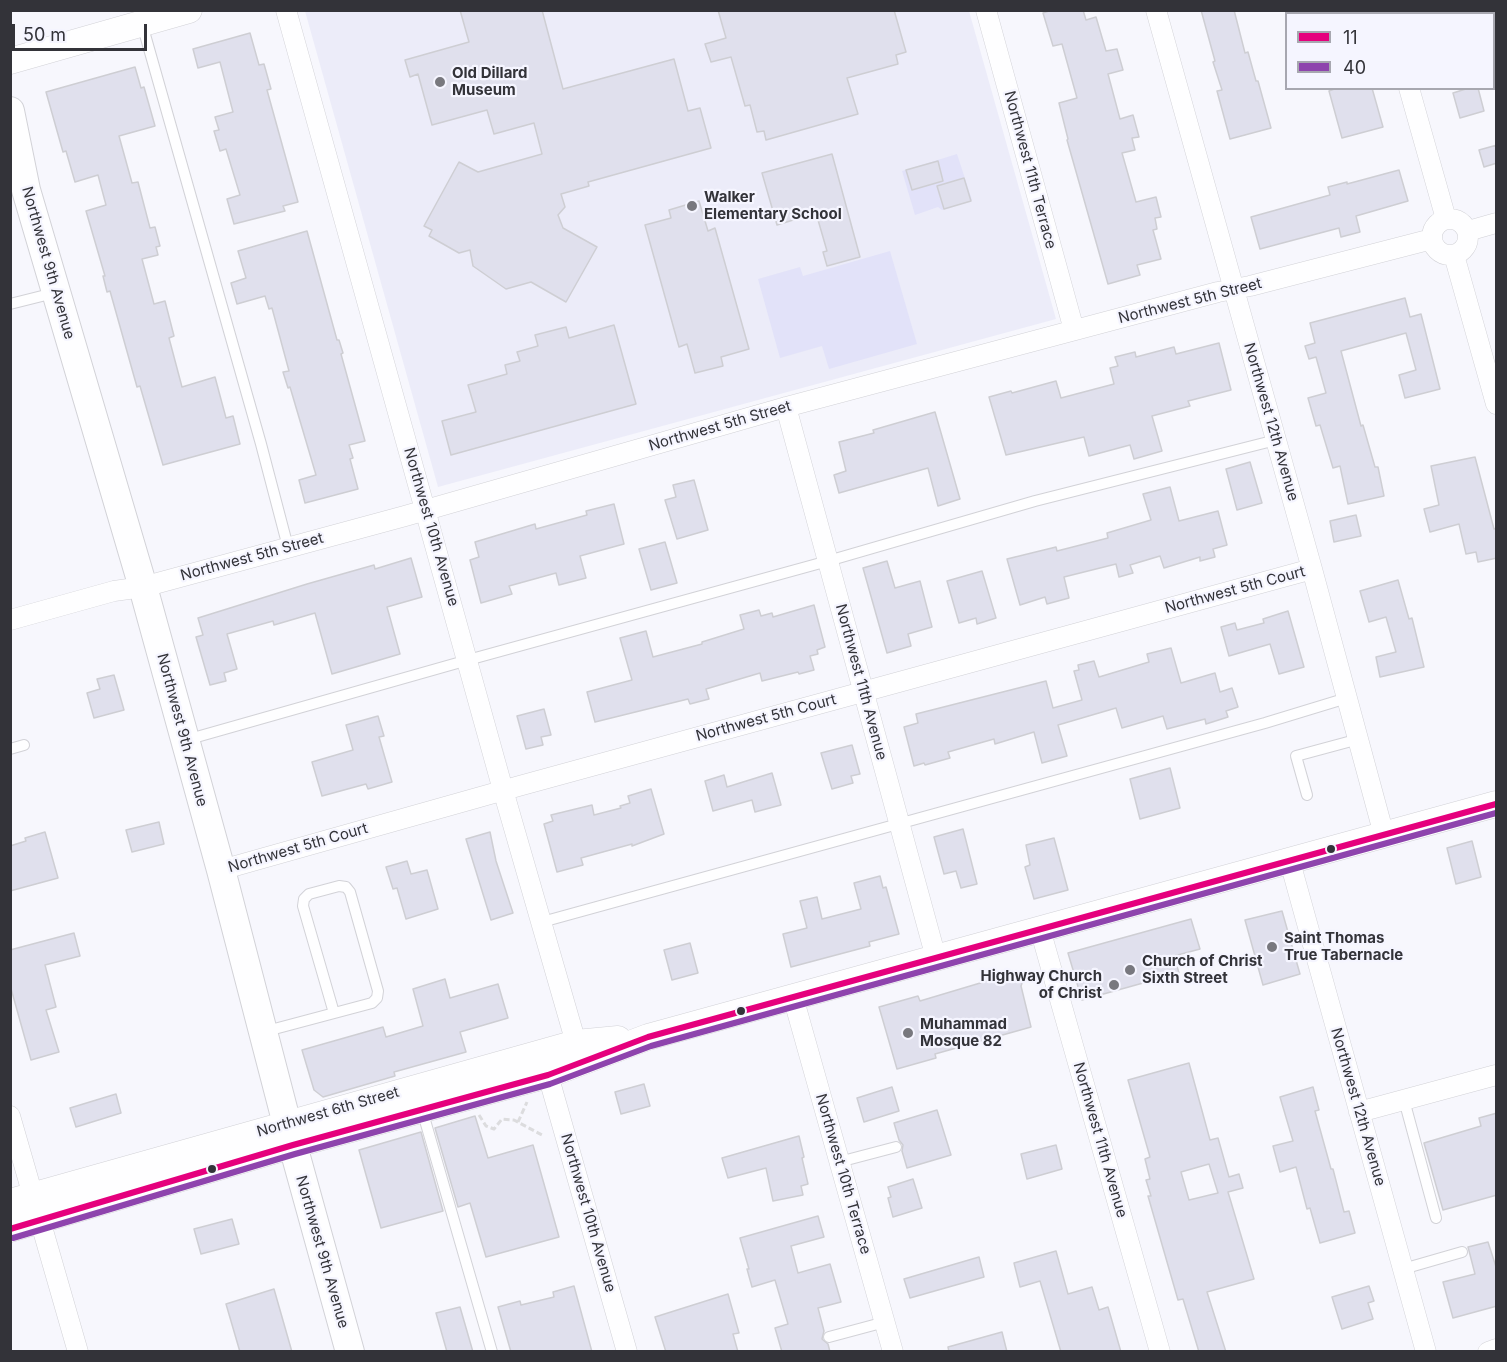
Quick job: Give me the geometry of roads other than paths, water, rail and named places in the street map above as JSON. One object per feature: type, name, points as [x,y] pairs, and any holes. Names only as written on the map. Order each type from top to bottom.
[{"type":"main road","name":"Northwest 9th Avenue","points":[[10,111],[26,190],[143,587],[350,1352]]},
{"type":"street","name":"Northwest 10th Avenue","points":[[286,10],[503,790],[576,1043]]},
{"type":"street","name":"Northwest 11th Terrace","points":[[986,10],[1074,330]]},
{"type":"street","name":"Northwest 12th Avenue","points":[[1156,10],[1384,835]]},
{"type":"street","points":[[10,61],[178,12]]},
{"type":"street","points":[[1410,90],[1446,219]]},
{"type":"street","points":[[1446,219],[1456,220],[1468,231],[1469,237],[1465,249],[1454,255],[1442,254],[1432,239],[1434,229],[1446,219]]},
{"type":"street","points":[[1468,231],[1497,223]]},
{"type":"street","name":"Northwest 5th Street","points":[[10,620],[114,591],[143,587],[426,510],[786,407],[1233,288],[1250,286],[1432,239]]},
{"type":"street","points":[[1454,255],[1497,404]]},
{"type":"street","name":"Northwest 11th Avenue","points":[[786,407],[936,958]]},
{"type":"street","name":"Northwest 5th Court","points":[[221,870],[503,790],[1312,569]]},
{"type":"street","name":"Northwest 6th Street","points":[[22,1199],[290,1134],[422,1110],[540,1084],[648,1037],[1497,804]]},
{"type":"street","name":"Northwest 12th Avenue","points":[[1290,862],[1426,1352]]},
{"type":"street","name":"Northwest 11th Avenue","points":[[1040,929],[1160,1352]]},
{"type":"street","name":"Northwest 10th Terrace","points":[[793,997],[893,1352]]},
{"type":"street","name":"Northwest 6th Street","points":[[10,1229],[41,1221],[290,1134],[576,1043],[648,1037]]},
{"type":"street","points":[[1359,1112],[1497,1075]]},
{"type":"street","name":"Northwest 10th Avenue","points":[[540,1084],[627,1352]]},
{"type":"street","points":[[10,1116],[22,1199],[41,1221],[78,1352]]},
{"type":"street","points":[[1488,1352],[1497,1349]]},
{"type":"lane","points":[[142,24],[288,547]]},
{"type":"lane","points":[[10,304],[57,292]]},
{"type":"lane","points":[[185,740],[1035,501],[1276,440]]},
{"type":"lane","points":[[542,922],[1265,723],[1347,698]]},
{"type":"lane","points":[[1307,795],[1296,756],[1359,739]]},
{"type":"lane","points":[[10,749],[24,745]]},
{"type":"lane","points":[[263,1032],[372,1003],[377,998],[378,991],[350,892],[339,886],[309,894],[304,899],[303,906],[334,1013]]},
{"type":"lane","points":[[1404,1100],[1436,1218]]},
{"type":"lane","points":[[422,1110],[492,1352]]},
{"type":"lane","points":[[839,1162],[896,1147]]},
{"type":"lane","points":[[1403,1269],[1462,1252]]},
{"type":"lane","points":[[829,1337],[885,1322]]},
{"type":"place","name":"Old Dillard Museum","points":[[440,82]]},
{"type":"place","name":"Walker Elementary School","points":[[692,206]]},
{"type":"place","name":"Saint Thomas True Tabernacle","points":[[1272,947]]},
{"type":"place","name":"Church of Christ Sixth Street","points":[[1130,970]]},
{"type":"place","name":"Highway Church of Christ","points":[[1114,985]]},
{"type":"place","name":"Muhammad Mosque 82","points":[[908,1033]]}]
